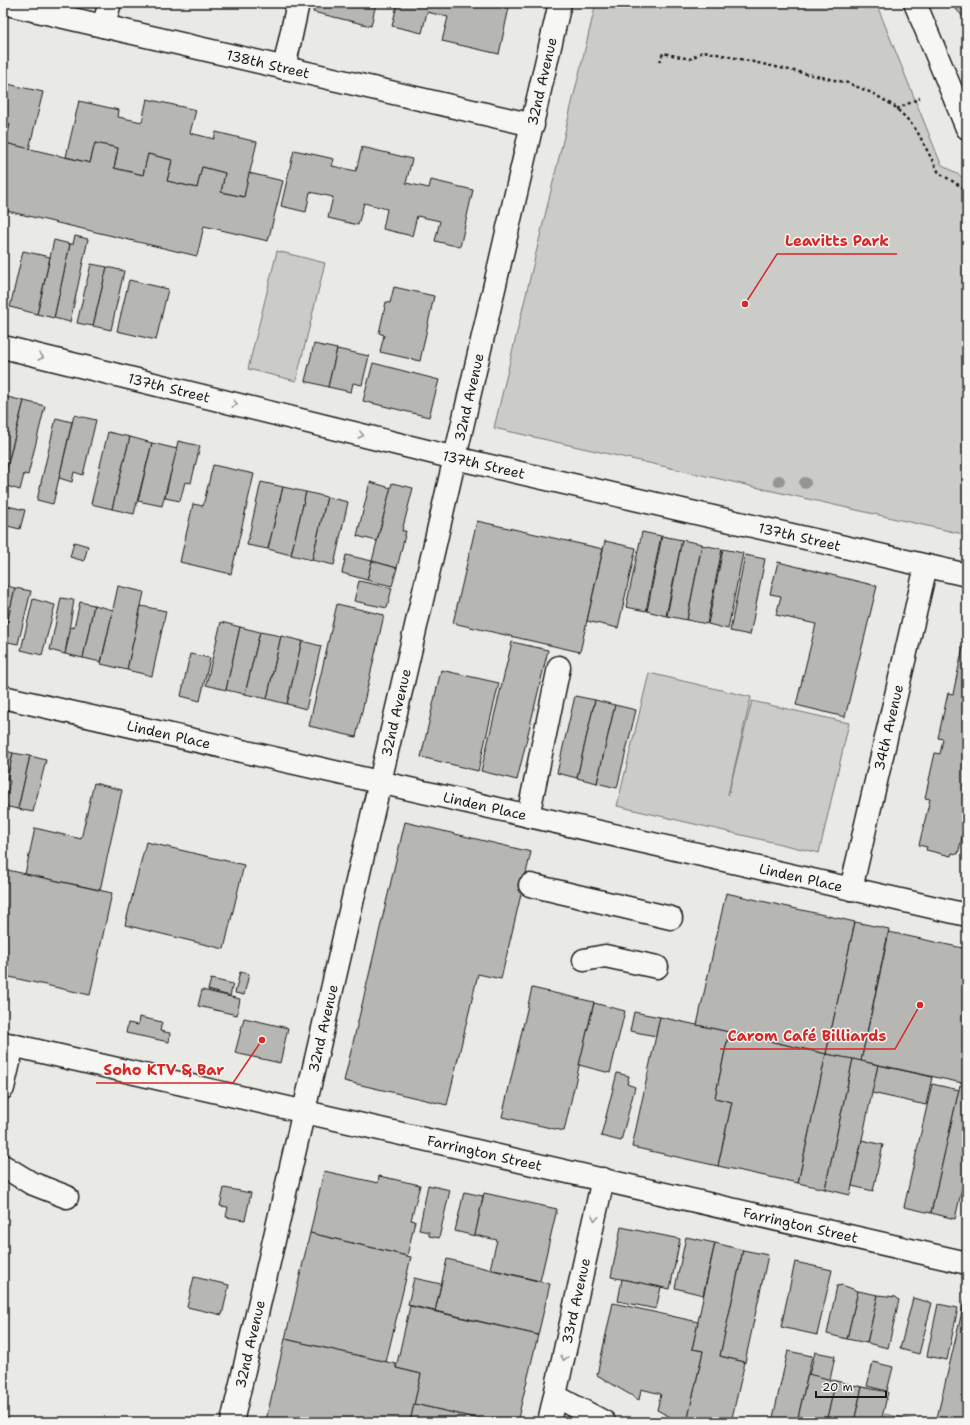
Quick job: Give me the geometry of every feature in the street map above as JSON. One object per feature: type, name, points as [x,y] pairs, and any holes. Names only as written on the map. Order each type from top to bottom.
[{"type":"street","name":"138th Street","points":[[3,3],[533,125]]},
{"type":"street","points":[[103,26],[110,3]]},
{"type":"street","points":[[284,68],[298,3]]},
{"type":"street","name":"32nd Avenue","points":[[232,1422],[560,3]]},
{"type":"street","points":[[915,3],[967,128]]},
{"type":"street","name":"137th Street","points":[[3,348],[455,458],[967,575]]},
{"type":"street","name":"34th Avenue","points":[[851,889],[926,566]]},
{"type":"street","points":[[528,816],[559,667]]},
{"type":"street","name":"Linden Place","points":[[3,697],[967,915]]},
{"type":"street","points":[[530,885],[671,918]]},
{"type":"street","points":[[584,960],[605,956],[657,968]]},
{"type":"street","points":[[3,1088],[8,1044]]},
{"type":"street","name":"Farrington Street","points":[[8,1044],[967,1263]]},
{"type":"street","points":[[3,1166],[31,1183],[67,1197]]},
{"type":"street","name":"33rd Avenue","points":[[549,1422],[603,1180]]},
{"type":"street","points":[[555,1396],[604,1422]]},
{"type":"path","points":[[660,62],[663,53],[690,59],[704,50],[848,82],[872,92],[897,109],[917,131],[939,173],[967,190]]},
{"type":"path","points":[[897,109],[920,98]]},
{"type":"shaded area","points":[[596,3],[876,3],[941,164],[967,180],[967,535],[494,428]]},
{"type":"shaded area","points":[[277,251],[325,263],[296,381],[248,369]]},
{"type":"shaded area","points":[[649,673],[751,697],[728,795],[752,701],[849,723],[819,853],[617,806]]},
{"type":"shaded area","points":[[885,1414],[922,1422],[883,1422]]},
{"type":"building","points":[[315,3],[376,3],[371,26],[313,12]]},
{"type":"building","points":[[388,3],[510,3],[499,54],[442,41],[448,17],[427,12],[422,33],[392,26],[397,5]]},
{"type":"building","points":[[956,3],[967,3],[967,21],[954,7],[957,4]]},
{"type":"building","points":[[3,83],[43,92],[29,149],[5,143],[10,124],[3,122]]},
{"type":"building","points":[[147,99],[196,110],[190,133],[214,139],[216,132],[257,142],[244,197],[221,192],[225,173],[202,167],[197,188],[167,181],[172,160],[148,154],[143,175],[114,168],[118,148],[95,143],[90,163],[66,157],[79,101],[119,110],[118,117],[142,122]]},
{"type":"building","points":[[3,122],[10,124],[5,143],[90,163],[95,143],[118,148],[114,168],[143,175],[148,154],[172,160],[167,181],[197,188],[202,167],[225,173],[221,192],[244,197],[249,173],[283,181],[268,241],[204,226],[197,256],[3,210]]},
{"type":"building","points":[[362,147],[412,159],[406,183],[429,188],[431,180],[473,190],[460,247],[435,241],[440,221],[417,216],[412,236],[383,229],[387,209],[364,203],[358,225],[328,218],[333,197],[310,192],[306,212],[281,206],[294,150],[334,159],[332,166],[356,171]]},
{"type":"building","points":[[75,236],[88,239],[70,322],[54,318],[70,244],[73,244]]},
{"type":"building","points":[[54,240],[70,244],[54,318],[37,314]]},
{"type":"building","points":[[23,251],[50,257],[37,314],[10,307]]},
{"type":"building","points":[[91,264],[107,267],[93,326],[77,323]]},
{"type":"building","points":[[107,267],[124,271],[111,330],[93,326]]},
{"type":"building","points":[[129,280],[168,289],[156,340],[117,331]]},
{"type":"building","points":[[394,287],[434,296],[420,361],[380,352],[384,335],[379,333],[386,302],[390,303]]},
{"type":"building","points":[[314,344],[337,349],[328,387],[305,381]]},
{"type":"building","points":[[337,349],[369,356],[362,385],[353,383],[351,392],[328,387]]},
{"type":"building","points":[[373,363],[439,380],[429,417],[363,401]]},
{"type":"building","points":[[3,396],[24,401],[9,459],[3,458]]},
{"type":"building","points":[[24,401],[45,406],[28,475],[24,474],[20,490],[3,485],[3,483]]},
{"type":"building","points":[[74,415],[96,420],[83,475],[74,472],[72,482],[59,478]]},
{"type":"building","points":[[56,418],[72,422],[53,504],[37,500]]},
{"type":"building","points":[[108,432],[130,437],[112,509],[91,504]]},
{"type":"building","points":[[130,437],[152,443],[134,514],[112,509]]},
{"type":"building","points":[[178,441],[200,446],[191,483],[185,482],[180,501],[165,498]]},
{"type":"building","points":[[152,443],[177,449],[162,506],[138,501]]},
{"type":"building","points":[[213,465],[254,474],[231,574],[180,562],[193,504],[203,506]]},
{"type":"building","points":[[261,482],[283,487],[268,549],[247,545]]},
{"type":"building","points":[[370,482],[391,488],[377,541],[357,536]]},
{"type":"building","points":[[392,483],[413,488],[402,531],[406,531],[397,568],[372,561]]},
{"type":"building","points":[[283,487],[306,492],[291,555],[268,549]]},
{"type":"building","points":[[306,492],[327,497],[312,560],[291,555]]},
{"type":"building","points":[[327,497],[348,502],[334,565],[312,560]]},
{"type":"building","points":[[3,505],[25,510],[20,529],[3,525]]},
{"type":"building","points":[[477,521],[603,549],[580,652],[453,623]]},
{"type":"building","points":[[642,532],[661,536],[646,611],[626,607]]},
{"type":"building","points":[[662,536],[682,540],[666,616],[647,611]]},
{"type":"building","points":[[682,540],[702,544],[687,620],[667,616]]},
{"type":"building","points":[[605,541],[636,548],[618,628],[587,621]]},
{"type":"building","points":[[74,542],[88,546],[84,561],[70,557]]},
{"type":"building","points":[[702,545],[722,549],[707,624],[687,620]]},
{"type":"building","points":[[723,549],[743,553],[728,629],[708,624]]},
{"type":"building","points":[[346,555],[372,561],[367,580],[342,573]]},
{"type":"building","points":[[745,555],[765,559],[750,635],[730,631]]},
{"type":"building","points":[[372,561],[397,568],[392,586],[367,580]]},
{"type":"building","points":[[778,562],[877,586],[845,717],[796,705],[816,624],[776,615],[781,596],[770,594]]},
{"type":"building","points":[[359,581],[392,588],[387,608],[354,601]]},
{"type":"building","points":[[3,585],[15,588],[3,641]]},
{"type":"building","points":[[118,586],[144,592],[127,670],[101,664]]},
{"type":"building","points":[[15,588],[31,591],[18,644],[3,641]]},
{"type":"building","points":[[61,598],[74,600],[65,654],[50,650]]},
{"type":"building","points":[[33,599],[55,605],[42,655],[21,650]]},
{"type":"building","points":[[80,602],[94,605],[83,658],[65,654],[71,627],[74,628]]},
{"type":"building","points":[[337,604],[384,615],[356,737],[309,726]]},
{"type":"building","points":[[94,605],[113,610],[101,662],[83,658]]},
{"type":"building","points":[[141,606],[166,611],[152,676],[127,670]]},
{"type":"building","points":[[221,622],[240,627],[226,690],[206,685]]},
{"type":"building","points":[[240,627],[260,632],[245,694],[226,690]]},
{"type":"building","points":[[260,632],[281,636],[267,699],[245,694]]},
{"type":"building","points":[[281,636],[302,641],[287,704],[267,699]]},
{"type":"building","points":[[302,641],[321,646],[306,709],[287,704]]},
{"type":"building","points":[[512,642],[548,650],[517,780],[481,771]]},
{"type":"building","points":[[963,647],[967,648],[967,817],[958,854],[952,853],[951,856],[926,850],[927,847],[919,845],[930,799],[925,798],[935,753],[940,754],[943,739],[938,738],[948,693],[953,694]]},
{"type":"building","points":[[190,654],[210,658],[200,701],[181,696]]},
{"type":"building","points":[[441,670],[499,683],[478,771],[421,757]]},
{"type":"building","points":[[575,696],[595,700],[577,778],[557,773]]},
{"type":"building","points":[[595,700],[615,705],[597,783],[577,778]]},
{"type":"building","points":[[615,705],[636,710],[617,788],[597,783]]},
{"type":"building","points":[[3,750],[13,753],[7,780],[4,779],[3,781]]},
{"type":"building","points":[[13,753],[30,756],[18,809],[4,806],[10,781],[7,780]]},
{"type":"building","points":[[30,756],[46,760],[33,812],[18,809]]},
{"type":"building","points":[[94,783],[122,790],[100,890],[25,874],[35,828],[81,839]]},
{"type":"building","points":[[405,822],[531,852],[501,979],[478,974],[447,1105],[344,1081]]},
{"type":"building","points":[[146,842],[244,865],[224,949],[125,925]]},
{"type":"building","points":[[3,869],[112,893],[90,995],[5,976],[3,982],[3,950],[7,931],[3,930]]},
{"type":"building","points":[[726,893],[855,922],[826,1054],[697,1025]]},
{"type":"building","points":[[855,922],[889,929],[861,1061],[826,1054]]},
{"type":"building","points":[[889,932],[967,949],[967,1084],[861,1061]]},
{"type":"building","points":[[240,972],[249,974],[244,995],[235,993]]},
{"type":"building","points":[[211,979],[233,984],[230,996],[208,990]]},
{"type":"building","points":[[532,988],[594,1002],[564,1131],[502,1117]]},
{"type":"building","points":[[202,990],[240,999],[237,1015],[198,1006]]},
{"type":"building","points":[[594,1003],[625,1011],[610,1073],[579,1065]]},
{"type":"building","points":[[634,1012],[660,1017],[656,1036],[630,1031]]},
{"type":"building","points":[[139,1017],[162,1022],[160,1031],[170,1033],[169,1042],[126,1033],[128,1023],[138,1025]]},
{"type":"building","points":[[660,1017],[729,1032],[715,1098],[732,1102],[718,1166],[632,1147]]},
{"type":"building","points":[[244,1018],[288,1028],[280,1063],[235,1053]]},
{"type":"building","points":[[729,1032],[826,1054],[798,1183],[718,1166],[732,1102],[715,1098]]},
{"type":"building","points":[[826,1054],[853,1059],[825,1189],[798,1183]]},
{"type":"building","points":[[853,1059],[878,1065],[850,1195],[825,1189]]},
{"type":"building","points":[[878,1065],[932,1077],[926,1105],[872,1093]]},
{"type":"building","points":[[617,1073],[629,1076],[627,1084],[635,1087],[621,1141],[601,1136]]},
{"type":"building","points":[[932,1084],[959,1090],[931,1213],[904,1207]]},
{"type":"building","points":[[960,1085],[967,1086],[967,1166],[955,1219],[931,1213]]},
{"type":"building","points":[[862,1140],[883,1145],[873,1191],[852,1186]]},
{"type":"building","points":[[324,1171],[378,1183],[379,1176],[420,1185],[411,1220],[415,1221],[407,1256],[310,1233]]},
{"type":"building","points":[[428,1185],[450,1190],[439,1238],[429,1236],[429,1232],[419,1230]]},
{"type":"building","points":[[224,1188],[251,1193],[245,1220],[226,1217],[228,1207],[220,1206]]},
{"type":"building","points":[[464,1192],[483,1196],[475,1236],[455,1231]]},
{"type":"building","points":[[484,1193],[557,1209],[540,1281],[490,1269],[497,1240],[475,1235]]},
{"type":"building","points":[[621,1227],[680,1239],[670,1289],[611,1277]]},
{"type":"building","points":[[310,1233],[411,1257],[386,1362],[285,1339]]},
{"type":"building","points":[[686,1237],[715,1243],[703,1295],[675,1288]]},
{"type":"building","points":[[715,1243],[743,1250],[720,1356],[745,1362],[731,1422],[687,1422],[703,1351],[692,1349]]},
{"type":"building","points":[[743,1250],[768,1255],[745,1362],[720,1356]]},
{"type":"building","points":[[447,1259],[550,1284],[538,1335],[435,1311]]},
{"type":"building","points":[[795,1262],[832,1270],[817,1335],[781,1327]]},
{"type":"building","points":[[194,1277],[229,1285],[222,1315],[187,1307]]},
{"type":"building","points":[[414,1278],[441,1284],[435,1311],[408,1305]]},
{"type":"building","points":[[622,1279],[661,1287],[656,1309],[618,1301]]},
{"type":"building","points":[[842,1285],[858,1291],[847,1339],[827,1334],[837,1286]]},
{"type":"building","points":[[858,1291],[878,1295],[867,1343],[847,1339]]},
{"type":"building","points":[[878,1295],[896,1297],[899,1300],[888,1348],[867,1343]]},
{"type":"building","points":[[913,1298],[932,1303],[919,1354],[900,1349]]},
{"type":"building","points":[[965,1299],[967,1300],[967,1422],[936,1422]]},
{"type":"building","points":[[613,1303],[698,1322],[692,1349],[703,1351],[687,1422],[680,1422],[657,1410],[661,1394],[641,1389],[639,1400],[597,1375]]},
{"type":"building","points":[[938,1304],[958,1308],[947,1360],[927,1356]]},
{"type":"building","points":[[410,1306],[538,1335],[517,1422],[493,1422],[414,1404],[421,1374],[396,1368]]},
{"type":"building","points":[[285,1339],[396,1364],[396,1368],[421,1374],[410,1422],[270,1422],[266,1420]]},
{"type":"building","points":[[788,1351],[812,1356],[797,1422],[772,1422]]},
{"type":"building","points":[[815,1352],[835,1356],[830,1380],[809,1375]]},
{"type":"building","points":[[873,1362],[893,1367],[887,1391],[867,1386]]},
{"type":"building","points":[[808,1374],[836,1381],[826,1422],[797,1422]]},
{"type":"building","points":[[836,1381],[862,1387],[854,1422],[826,1422]]},
{"type":"building","points":[[862,1387],[888,1392],[881,1422],[854,1422]]},
{"type":"building","points":[[414,1404],[493,1422],[410,1422]]},
{"type":"building","points":[[3,1416],[19,1422],[3,1422]]},
{"type":"place","name":"Leavitts Park","points":[[745,304]]},
{"type":"place","name":"Carom Café Billiards","points":[[920,1005]]},
{"type":"place","name":"Soho KTV & Bar","points":[[262,1040]]}]
